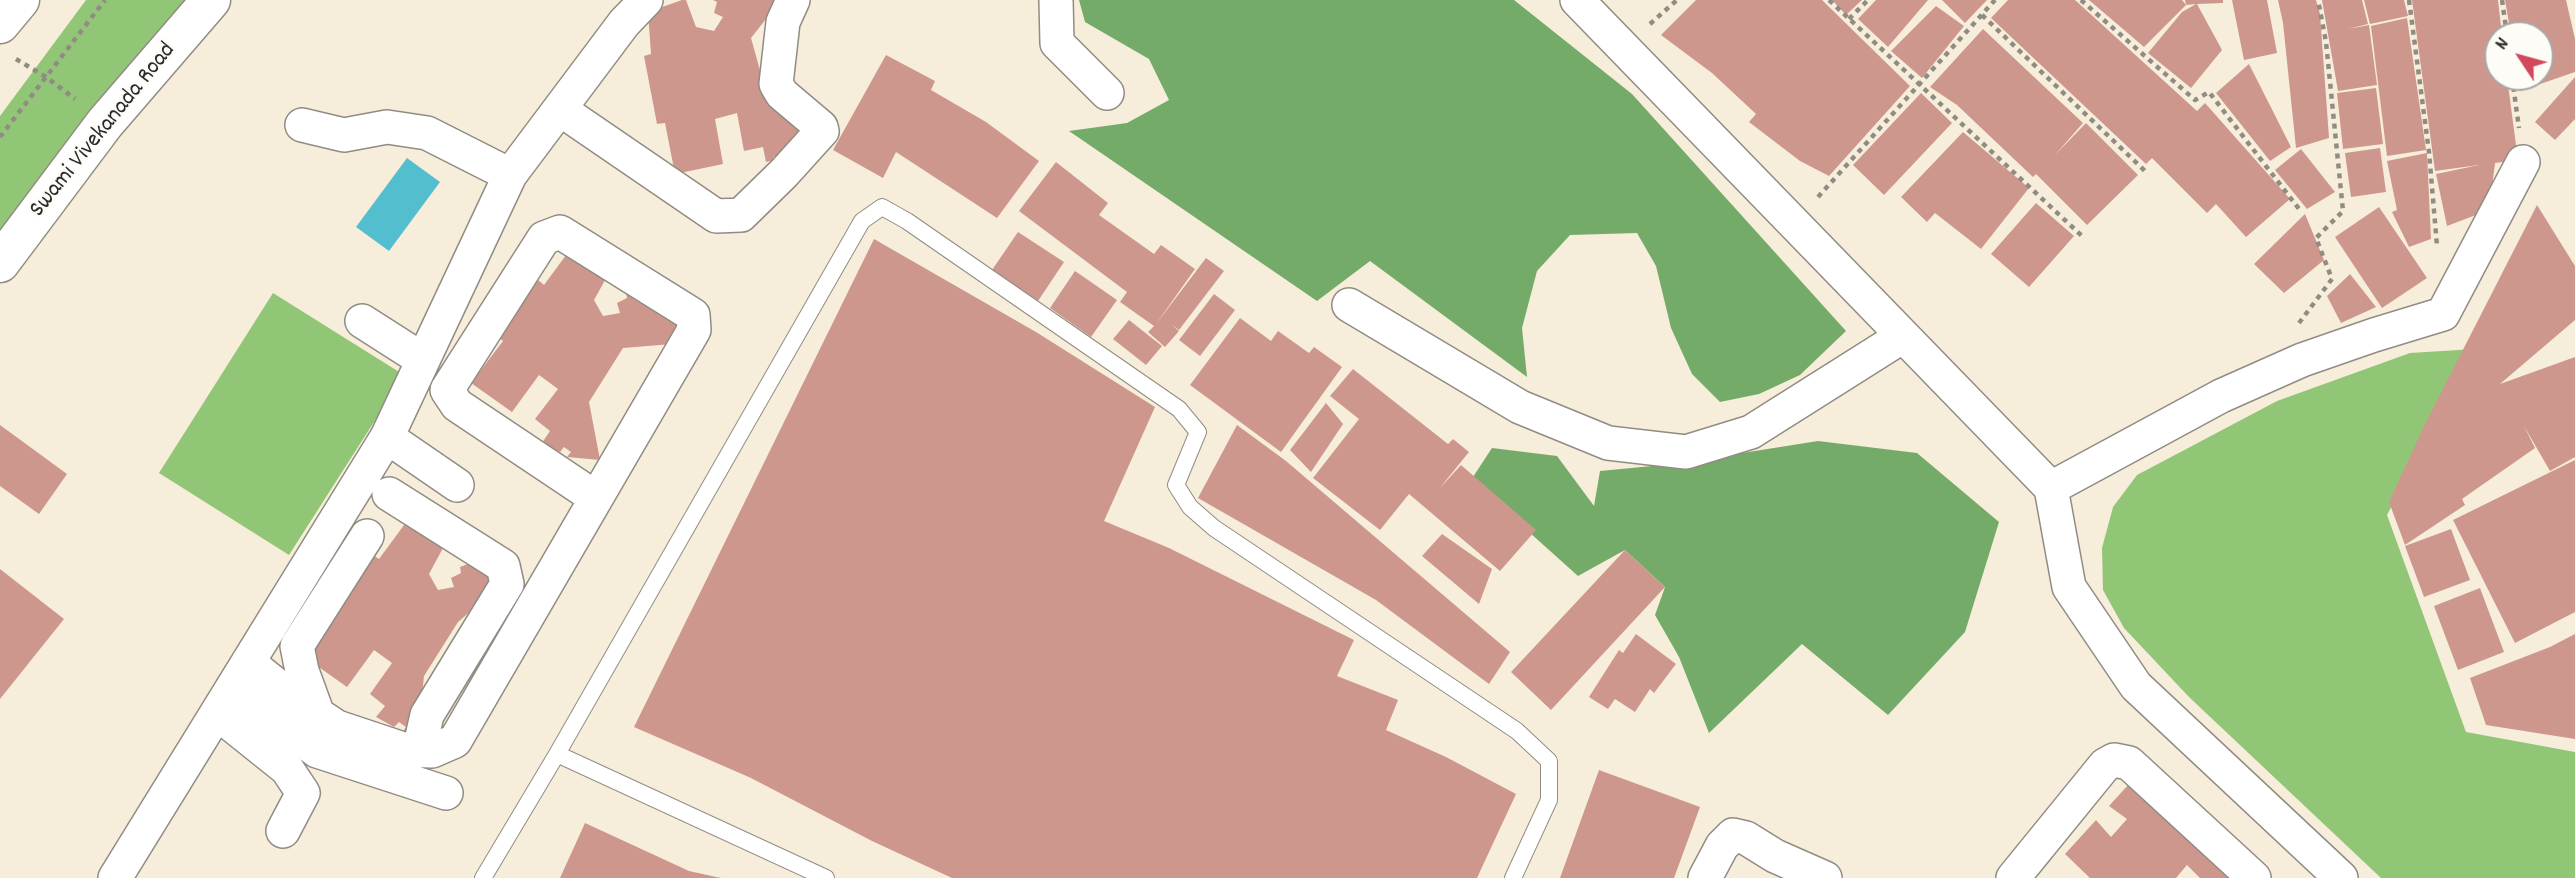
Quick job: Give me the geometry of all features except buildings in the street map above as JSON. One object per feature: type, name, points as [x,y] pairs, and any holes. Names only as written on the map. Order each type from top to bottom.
[{"type":"street","points":[[6,40],[20,0]]},
{"type":"street","name":"Swami Vivekanada Road","points":[[0,263],[105,123],[211,0]]},
{"type":"street","points":[[115,878],[387,437],[510,175],[624,23],[646,0]]},
{"type":"street","points":[[561,110],[716,216],[741,215],[784,173],[821,131],[821,127],[782,94],[776,84],[783,22],[793,0]]},
{"type":"street","points":[[1056,0],[1057,43],[1107,93]]},
{"type":"street","points":[[1577,0],[2051,488],[2069,587],[2136,686],[2341,878]]},
{"type":"street","points":[[302,125],[344,135],[387,127],[428,134],[510,175]]},
{"type":"street","points":[[2051,488],[2221,396],[2302,360],[2362,338],[2443,314],[2523,162]]},
{"type":"street","points":[[232,688],[290,696],[337,727],[406,750],[432,751],[455,741],[694,330],[693,315],[560,232],[544,238],[447,390],[457,405],[596,498]]},
{"type":"street","points":[[1349,304],[1520,407],[1608,443],[1686,452],[1751,432],[1903,336]]},
{"type":"street","points":[[362,321],[423,360]]},
{"type":"street","points":[[387,437],[457,485]]},
{"type":"street","points":[[389,494],[503,566],[507,584],[426,715],[419,750]]},
{"type":"street","points":[[318,715],[302,671],[297,646],[367,536]]},
{"type":"street","points":[[232,688],[317,751],[446,793]]},
{"type":"street","points":[[232,688],[303,793],[283,831]]},
{"type":"street","points":[[2031,871],[2105,765],[2114,760],[2129,763],[2254,878]]},
{"type":"street","points":[[1705,878],[1722,846],[1733,835],[1746,838],[1768,867],[1825,878]]},
{"type":"lane","points":[[483,878],[557,754],[862,221],[882,207],[907,221],[1179,409],[1198,432],[1176,485],[1190,507],[1214,528],[1517,731],[1549,761],[1549,800],[1513,878]]},
{"type":"lane","points":[[557,754],[826,878]]},
{"type":"path","points":[[0,137],[105,0]]},
{"type":"path","points":[[1829,0],[2082,236]]},
{"type":"path","points":[[1849,19],[1868,0]]},
{"type":"path","points":[[1794,223],[1995,0]]},
{"type":"path","points":[[2081,0],[2195,100],[2208,92],[2299,209]]},
{"type":"path","points":[[2302,360],[2293,331],[2332,279],[2316,238],[2343,211],[2326,42],[2318,0]]},
{"type":"path","points":[[2409,0],[2429,152],[2437,247]]},
{"type":"path","points":[[2502,0],[2505,21]]},
{"type":"path","points":[[1982,15],[2145,171]]},
{"type":"path","points":[[6,40],[46,77]]},
{"type":"path","points":[[2514,91],[2523,162]]},
{"type":"green space","points":[[86,0],[185,0],[0,236],[0,116]]},
{"type":"green space","points":[[1079,0],[1514,0],[1632,94],[1846,331],[1800,375],[1759,394],[1720,402],[1692,374],[1671,328],[1656,266],[1637,233],[1570,235],[1537,271],[1522,328],[1527,377],[1370,261],[1317,301],[1069,131],[1127,123],[1169,100],[1149,59],[1085,22]]},
{"type":"green space","points":[[273,293],[404,375],[289,555],[159,473]]},
{"type":"green space","points":[[2475,349],[2387,515],[2466,732],[2575,752],[2575,878],[2381,878],[2189,697],[2124,628],[2103,590],[2102,548],[2113,507],[2137,475],[2277,401],[2410,353]]},
{"type":"green space","points":[[1818,441],[1917,453],[1999,522],[1965,632],[1888,715],[1802,644],[1709,733],[1679,657],[1655,615],[1665,587],[1625,550],[1578,576],[1471,480],[1492,448],[1557,456],[1594,506],[1600,471],[1673,464]]},
{"type":"water","points":[[407,158],[440,182],[389,251],[356,227]]}]
